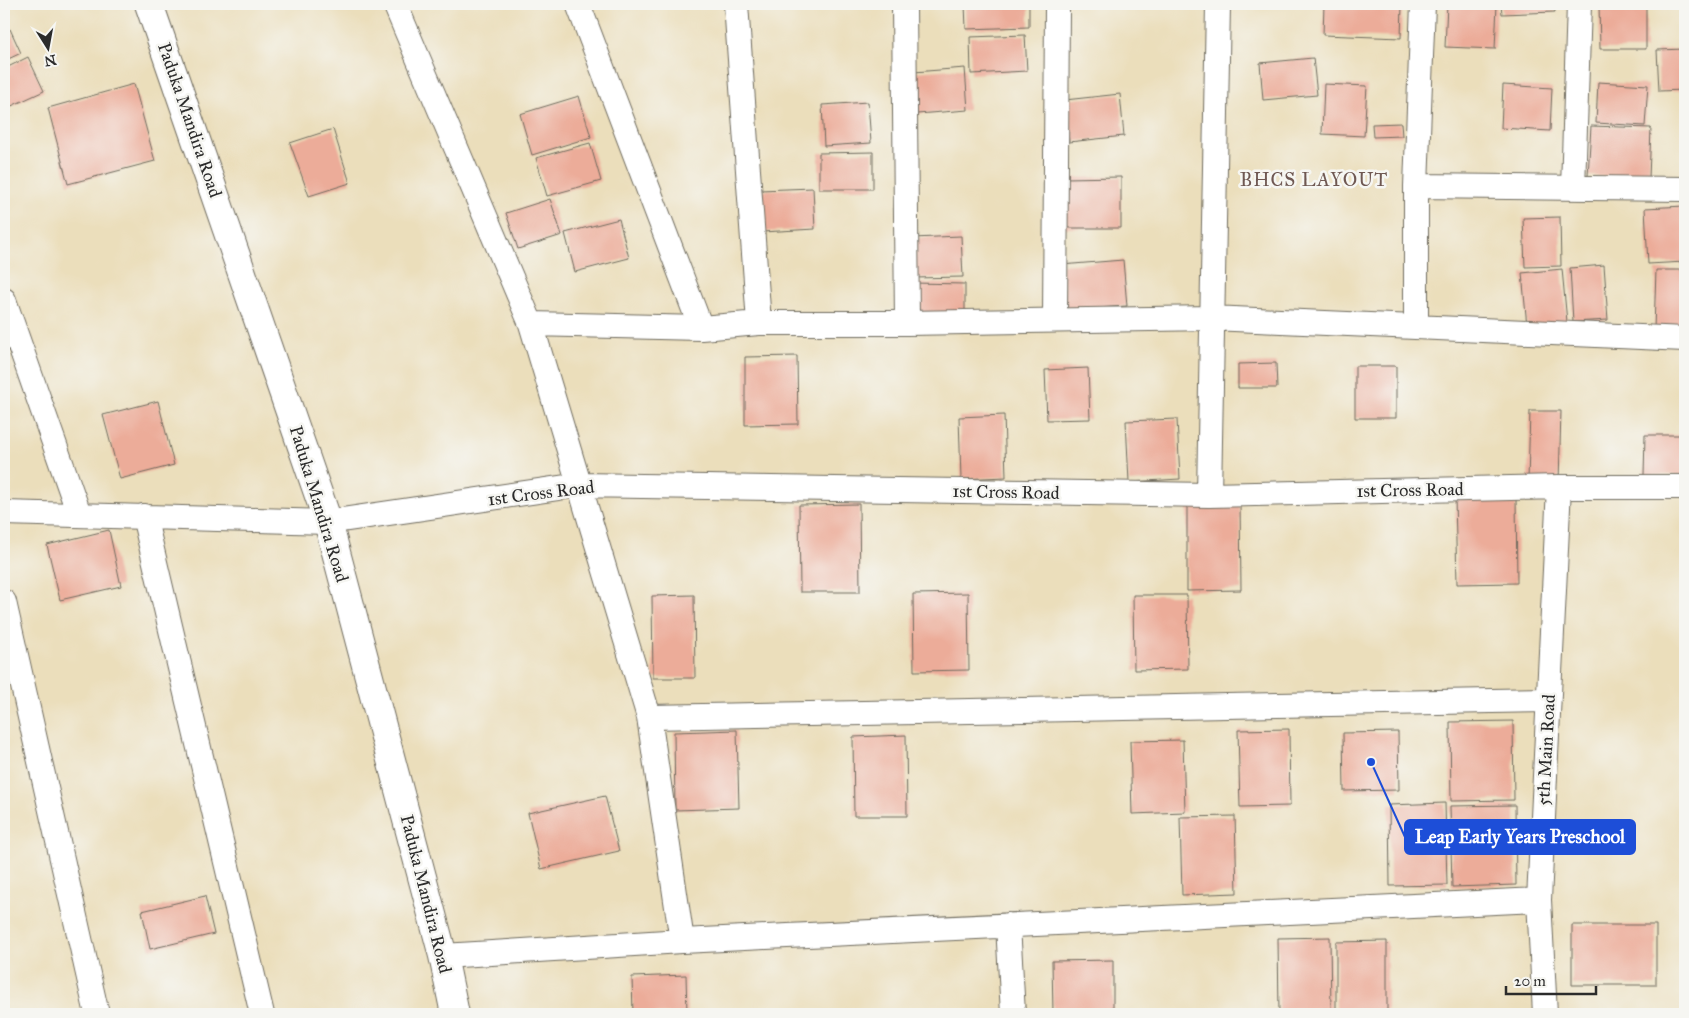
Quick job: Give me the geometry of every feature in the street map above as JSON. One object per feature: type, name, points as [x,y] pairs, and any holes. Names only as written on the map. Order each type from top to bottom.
[{"type":"street","name":"Paduka Mandira Road","points":[[149,4],[328,522],[443,956],[456,1014]]},
{"type":"street","points":[[395,4],[531,324],[649,717],[682,941]]},
{"type":"street","points":[[578,4],[700,328]]},
{"type":"street","points":[[736,4],[759,323]]},
{"type":"street","points":[[904,4],[907,323]]},
{"type":"street","points":[[1055,320],[1056,4]]},
{"type":"street","points":[[1208,496],[1218,4]]},
{"type":"street","points":[[1416,328],[1416,186],[1423,4]]},
{"type":"street","points":[[1574,188],[1579,4]]},
{"type":"street","points":[[1416,186],[1685,189]]},
{"type":"street","points":[[4,300],[10,336],[79,514]]},
{"type":"street","points":[[531,324],[700,328],[759,323],[907,323],[1212,318],[1685,339]]},
{"type":"street","name":"1st Cross Road","points":[[4,513],[328,522],[579,485],[1208,496],[1559,487],[1685,487]]},
{"type":"street","name":"5th Main Road","points":[[1545,1014],[1539,900],[1559,487]]},
{"type":"street","points":[[144,516],[262,1014]]},
{"type":"street","points":[[4,602],[97,1014]]},
{"type":"street","points":[[649,717],[1548,700]]},
{"type":"street","points":[[443,956],[682,941],[1539,900]]},
{"type":"street","points":[[1008,925],[1013,1014]]},
{"type":"building","points":[[965,4],[1029,4],[1029,27],[966,29]]},
{"type":"building","points":[[1324,4],[1402,4],[1401,38],[1323,35]]},
{"type":"building","points":[[1447,4],[1497,4],[1495,49],[1445,47]]},
{"type":"building","points":[[1501,4],[1554,4],[1555,12],[1502,14]]},
{"type":"building","points":[[1599,4],[1646,4],[1646,49],[1600,49]]},
{"type":"building","points":[[10,29],[21,53],[4,61],[4,32]]},
{"type":"building","points":[[1025,35],[1027,71],[971,74],[970,37]]},
{"type":"building","points":[[1685,49],[1685,90],[1659,91],[1657,50]]},
{"type":"building","points":[[28,57],[44,91],[7,108],[4,100],[4,69]]},
{"type":"building","points":[[1313,58],[1317,95],[1263,100],[1260,63]]},
{"type":"building","points":[[965,68],[968,110],[917,114],[914,72]]},
{"type":"building","points":[[1598,82],[1648,85],[1645,126],[1596,123]]},
{"type":"building","points":[[134,84],[155,161],[68,184],[48,108]]},
{"type":"building","points":[[1324,84],[1367,86],[1364,136],[1322,134]]},
{"type":"building","points":[[1503,85],[1552,88],[1550,131],[1501,128]]},
{"type":"building","points":[[1120,94],[1124,136],[1069,142],[1065,100]]},
{"type":"building","points":[[579,96],[591,137],[532,155],[520,114]]},
{"type":"building","points":[[868,102],[871,143],[824,146],[822,105]]},
{"type":"building","points":[[1401,123],[1402,136],[1373,137],[1372,124]]},
{"type":"building","points":[[1591,126],[1651,128],[1649,178],[1588,176]]},
{"type":"building","points":[[333,129],[350,183],[309,196],[290,143]]},
{"type":"building","points":[[590,143],[601,181],[547,196],[536,158]]},
{"type":"building","points":[[873,152],[873,189],[819,189],[819,153]]},
{"type":"building","points":[[1121,177],[1121,228],[1065,228],[1065,178]]},
{"type":"building","points":[[813,188],[815,229],[762,232],[760,190]]},
{"type":"building","points":[[550,199],[562,235],[518,249],[506,213]]},
{"type":"building","points":[[1685,206],[1685,262],[1648,264],[1645,208]]},
{"type":"building","points":[[1560,217],[1561,266],[1525,267],[1523,218]]},
{"type":"building","points":[[619,219],[629,258],[575,272],[565,233]]},
{"type":"building","points":[[961,236],[963,277],[914,278],[912,238]]},
{"type":"building","points":[[1123,260],[1127,306],[1065,310],[1061,265]]},
{"type":"building","points":[[1604,265],[1608,320],[1573,322],[1570,268]]},
{"type":"building","points":[[1562,269],[1567,322],[1527,326],[1522,273]]},
{"type":"building","points":[[1656,270],[1685,270],[1685,329],[1654,329]]},
{"type":"building","points":[[912,283],[965,284],[965,314],[911,313]]},
{"type":"building","points":[[797,356],[798,424],[745,425],[745,357]]},
{"type":"building","points":[[1276,363],[1277,388],[1238,388],[1238,364]]},
{"type":"building","points":[[1355,366],[1396,366],[1396,418],[1355,418]]},
{"type":"building","points":[[1088,368],[1090,419],[1047,420],[1045,370]]},
{"type":"building","points":[[158,401],[174,465],[120,479],[103,415]]},
{"type":"building","points":[[1530,411],[1561,411],[1559,482],[1528,481]]},
{"type":"building","points":[[1004,415],[1006,477],[961,479],[959,417]]},
{"type":"building","points":[[1177,419],[1180,479],[1129,482],[1126,421]]},
{"type":"building","points":[[1645,435],[1685,435],[1684,475],[1644,475]]},
{"type":"building","points":[[1516,496],[1517,583],[1457,584],[1455,497]]},
{"type":"building","points":[[1240,502],[1241,590],[1187,591],[1187,503]]},
{"type":"building","points":[[859,504],[860,592],[800,592],[799,505]]},
{"type":"building","points":[[109,530],[121,586],[60,600],[47,545]]},
{"type":"building","points":[[968,593],[969,670],[914,671],[913,594]]},
{"type":"building","points":[[694,595],[695,678],[653,678],[652,596]]},
{"type":"building","points":[[1133,595],[1187,595],[1188,669],[1134,670]]},
{"type":"building","points":[[1513,721],[1514,800],[1451,801],[1450,722]]},
{"type":"building","points":[[1289,729],[1290,806],[1240,807],[1238,730]]},
{"type":"building","points":[[737,730],[739,808],[675,810],[674,732]]},
{"type":"building","points":[[1398,732],[1399,790],[1344,791],[1343,733]]},
{"type":"building","points":[[906,735],[907,816],[854,816],[853,737]]},
{"type":"building","points":[[1183,740],[1185,812],[1132,814],[1130,741]]},
{"type":"building","points":[[605,796],[619,851],[541,869],[528,813]]},
{"type":"building","points":[[1445,803],[1447,885],[1390,886],[1389,805]]},
{"type":"building","points":[[1515,805],[1516,885],[1452,887],[1450,806]]},
{"type":"building","points":[[1235,816],[1237,893],[1182,895],[1180,817]]},
{"type":"building","points":[[205,896],[214,934],[150,949],[142,911]]},
{"type":"building","points":[[1572,925],[1656,925],[1656,985],[1572,985]]},
{"type":"building","points":[[1330,937],[1331,1014],[1279,1014],[1278,938]]},
{"type":"building","points":[[1387,941],[1387,1014],[1336,1014],[1336,942]]},
{"type":"building","points":[[1113,960],[1113,1014],[1053,1014],[1052,961]]},
{"type":"building","points":[[686,975],[687,1014],[633,1014],[632,977]]},
{"type":"place","name":"Leap Early Years Preschool","points":[[1371,762]]},
{"type":"district","name":"BHCS LAYOUT","points":[[1314,179]]}]
